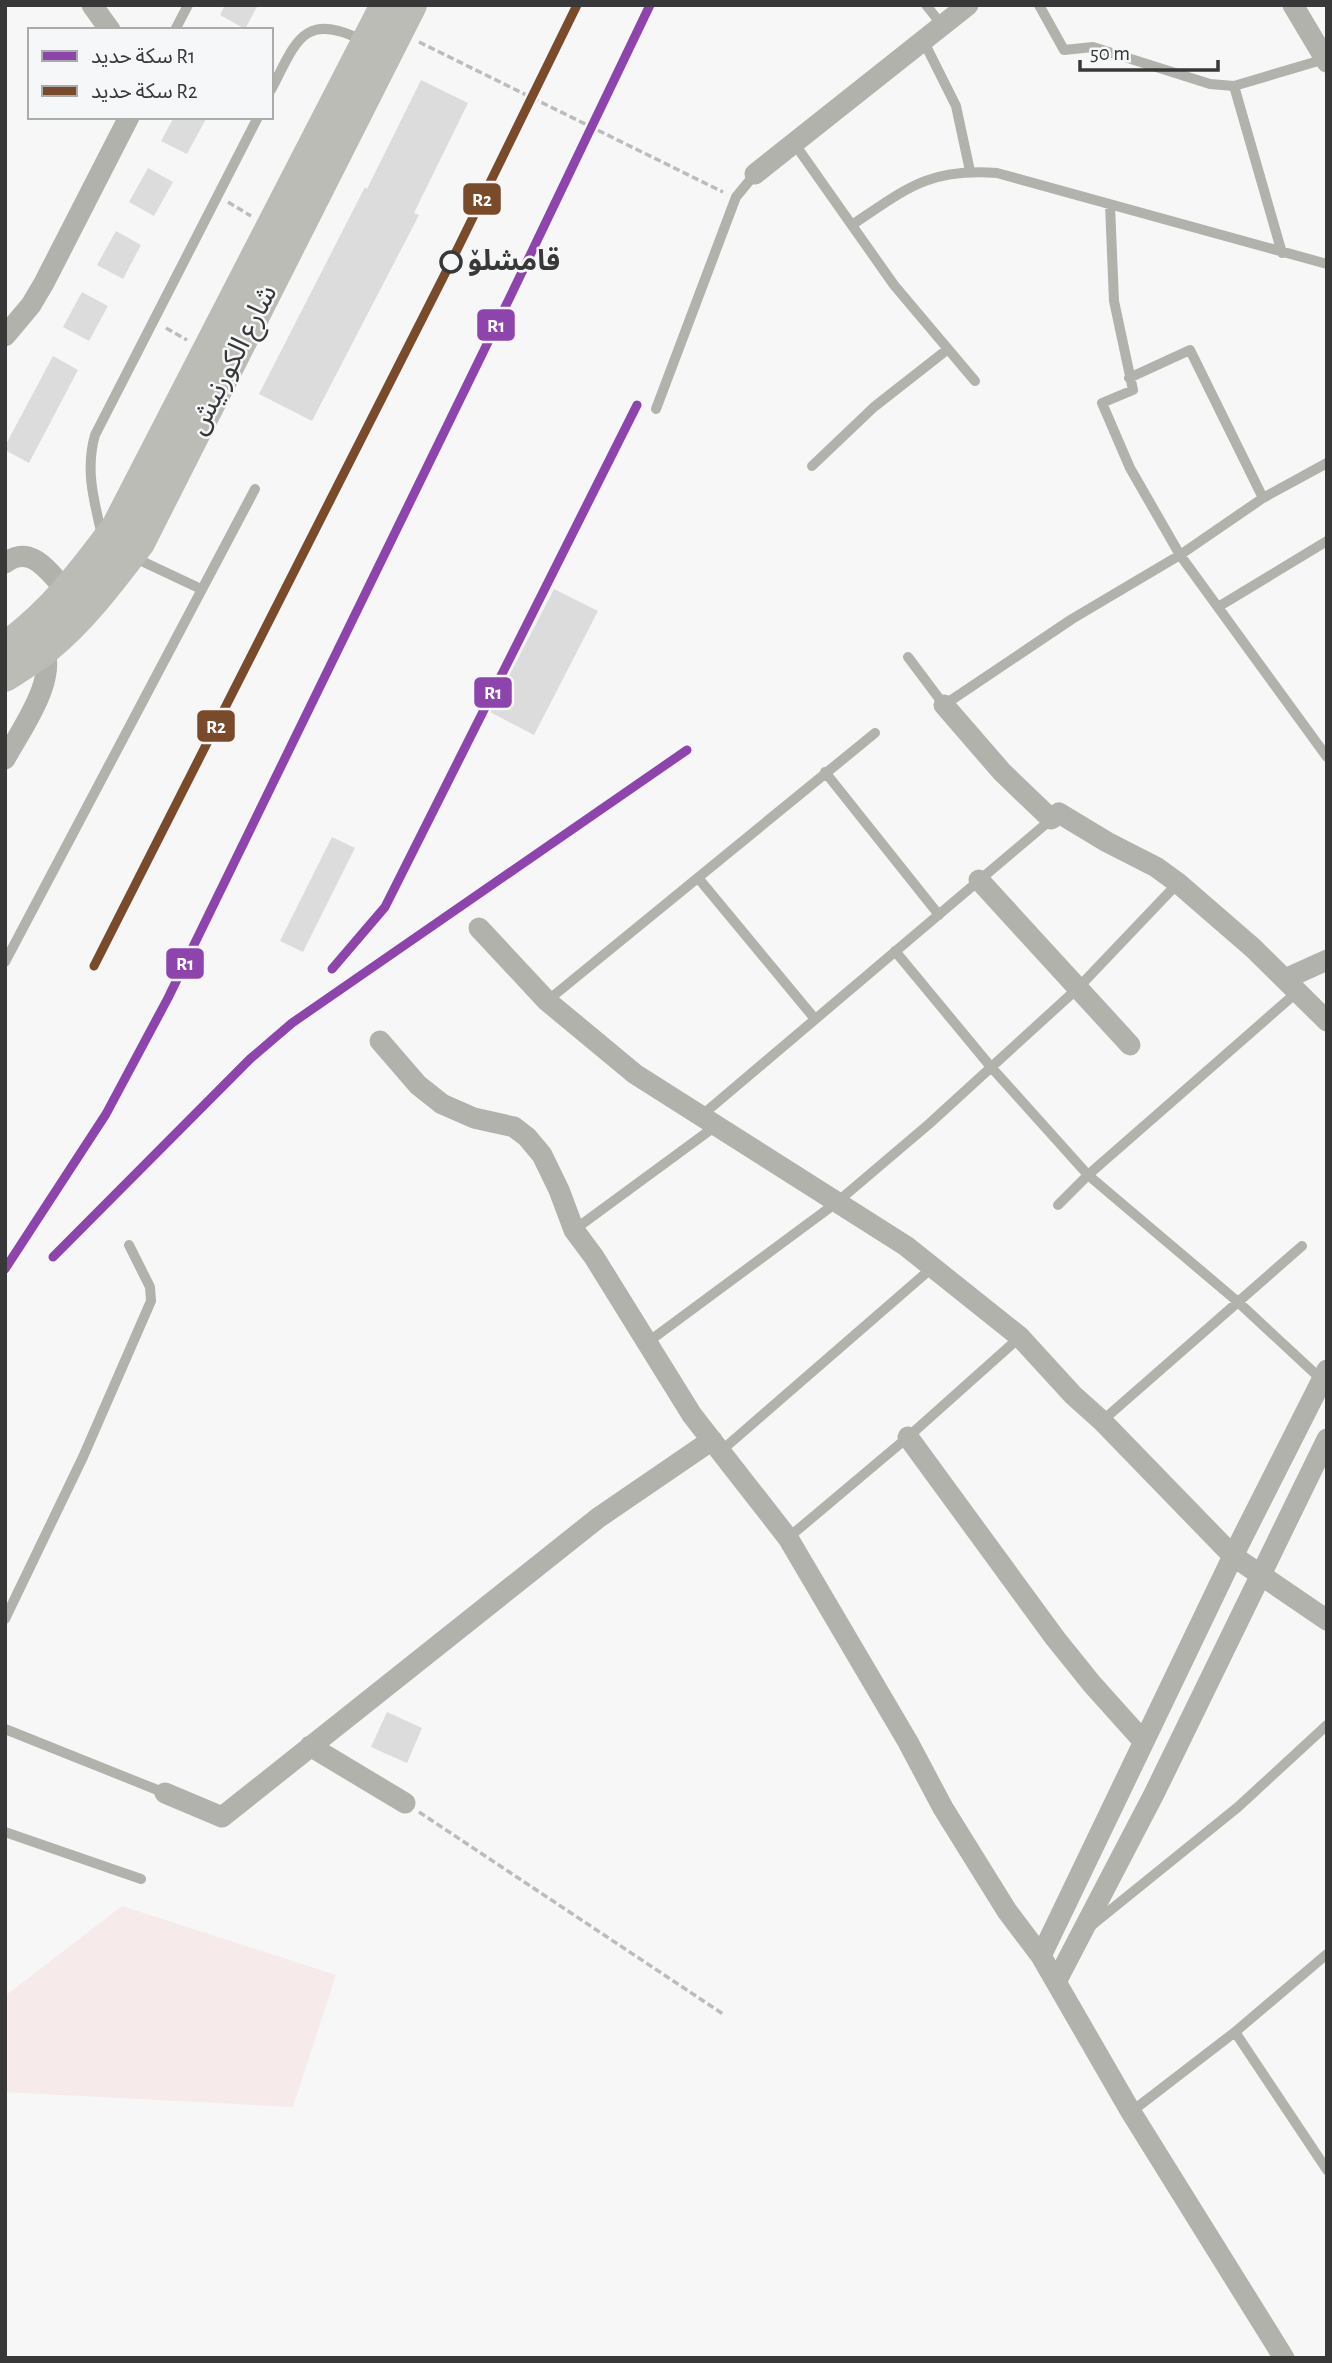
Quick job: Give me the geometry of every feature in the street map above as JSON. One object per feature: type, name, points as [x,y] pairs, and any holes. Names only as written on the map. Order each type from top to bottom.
[{"type":"street","points":[[92,5],[109,28]]},
{"type":"street","points":[[755,174],[968,5]]},
{"type":"street","points":[[1293,5],[1326,61]]},
{"type":"street","name":"شارع الكورنيش","points":[[5,647],[38,638],[74,622],[117,550],[117,527],[367,42],[390,6]]},
{"type":"street","name":"شارع الكورنيش","points":[[5,677],[38,638],[67,591],[117,550],[140,543],[390,6]]},
{"type":"street","points":[[5,336],[31,305],[44,283],[128,119]]},
{"type":"street","points":[[5,563],[21,555],[32,556],[67,591]]},
{"type":"street","points":[[5,759],[43,689],[48,669],[38,638]]},
{"type":"street","points":[[944,705],[1002,772],[1051,819],[1059,813],[1156,867],[1178,883],[1327,1021]]},
{"type":"street","points":[[979,880],[1130,1045]]},
{"type":"street","points":[[478,928],[547,1001],[635,1074],[906,1246],[1020,1337],[1073,1395],[1233,1556],[1327,1620]]},
{"type":"street","points":[[1291,986],[1327,960]]},
{"type":"street","points":[[380,1041],[418,1085],[442,1104],[474,1118],[514,1127],[527,1137],[542,1155],[559,1190],[573,1230],[594,1257],[692,1415],[788,1538],[908,1742],[943,1808],[1007,1911],[1041,1956],[1131,2112],[1284,2358]]},
{"type":"street","points":[[1041,1956],[1233,1556],[1324,1375]]},
{"type":"street","points":[[908,1437],[1055,1638],[1144,1742]]},
{"type":"street","points":[[1056,1982],[1085,1931],[1154,1794],[1327,1439]]},
{"type":"street","points":[[165,1793],[222,1817],[598,1518],[716,1446]]},
{"type":"street","points":[[310,1746],[405,1803]]},
{"type":"lane","points":[[176,28],[188,5]]},
{"type":"lane","points":[[926,5],[942,25]]},
{"type":"lane","points":[[1040,5],[1064,50],[1093,47],[1210,84],[1234,86],[1326,61]]},
{"type":"lane","points":[[273,86],[293,48],[302,36],[314,29],[327,27],[345,31],[367,42]]},
{"type":"lane","points":[[923,40],[956,106],[970,171]]},
{"type":"lane","points":[[1234,86],[1282,253]]},
{"type":"lane","points":[[201,589],[117,550],[92,493],[90,452],[95,435],[257,119]]},
{"type":"lane","points":[[794,143],[894,285],[975,380]]},
{"type":"lane","points":[[852,225],[910,186],[937,176],[970,171],[997,173],[1327,264]]},
{"type":"lane","points":[[656,410],[736,197],[755,174]]},
{"type":"lane","points":[[1110,205],[1114,302],[1133,390],[1102,403],[1130,468],[1180,555],[1322,741],[1327,757]]},
{"type":"lane","points":[[812,466],[874,407],[948,349]]},
{"type":"lane","points":[[1129,378],[1190,350],[1263,498]]},
{"type":"lane","points":[[908,657],[944,705],[1072,619],[1180,555],[1263,498],[1327,463]]},
{"type":"lane","points":[[5,962],[255,489]]},
{"type":"lane","points":[[1218,607],[1327,541]]},
{"type":"lane","points":[[547,1001],[875,733]]},
{"type":"lane","points":[[825,772],[939,915]]},
{"type":"lane","points":[[573,1230],[709,1121],[815,1019],[1059,813]]},
{"type":"lane","points":[[699,879],[815,1019]]},
{"type":"lane","points":[[648,1342],[836,1203],[929,1124],[1078,988],[1178,883]]},
{"type":"lane","points":[[895,951],[990,1067],[1088,1175],[1324,1375]]},
{"type":"lane","points":[[1058,1205],[1291,986]]},
{"type":"lane","points":[[5,1619],[83,1457],[151,1301],[150,1287],[129,1245]]},
{"type":"lane","points":[[1102,1422],[1303,1246]]},
{"type":"lane","points":[[716,1446],[933,1267]]},
{"type":"lane","points":[[788,1538],[908,1437],[1020,1337]]},
{"type":"lane","points":[[1085,1931],[1238,1807],[1327,1726]]},
{"type":"lane","points":[[5,1730],[165,1793]]},
{"type":"lane","points":[[5,1832],[141,1879]]},
{"type":"lane","points":[[1131,2112],[1325,1959]]},
{"type":"lane","points":[[1235,2032],[1327,2170]]},
{"type":"path","points":[[442,53],[736,197]]},
{"type":"path","points":[[218,196],[271,227]]},
{"type":"path","points":[[153,321],[208,351]]},
{"type":"path","points":[[405,1803],[723,2014]]},
{"type":"shaded area","points":[[122,1906],[336,1975],[293,2107],[5,2092],[5,1996]]},
{"type":"building","points":[[225,5],[258,5],[246,28],[220,15]]},
{"type":"building","points":[[421,80],[468,103],[414,213],[419,215],[312,421],[259,394]]},
{"type":"building","points":[[173,119],[206,119],[187,154],[161,141]]},
{"type":"building","points":[[148,168],[173,182],[154,216],[129,202]]},
{"type":"building","points":[[116,231],[141,245],[123,279],[97,265]]},
{"type":"building","points":[[82,292],[108,306],[89,341],[63,327]]},
{"type":"building","points":[[53,356],[78,370],[29,463],[5,450],[5,446]]},
{"type":"building","points":[[554,589],[598,611],[534,735],[490,712]]},
{"type":"building","points":[[332,837],[355,848],[303,952],[280,941]]},
{"type":"building","points":[[387,1712],[422,1728],[407,1763],[371,1747]]},
{"type":"rail line","name":"R2","points":[[94,966],[451,262],[577,5]]},
{"type":"rail line","name":"R1","points":[[5,1269],[106,1114],[168,998],[650,5]]},
{"type":"rail line","name":"R1","points":[[332,969],[385,907],[637,405]]},
{"type":"rail line","name":"R1","points":[[53,1257],[250,1059],[292,1023],[687,750]]},
{"type":"place","name":"قامشلۆ","points":[[451,262]]}]
